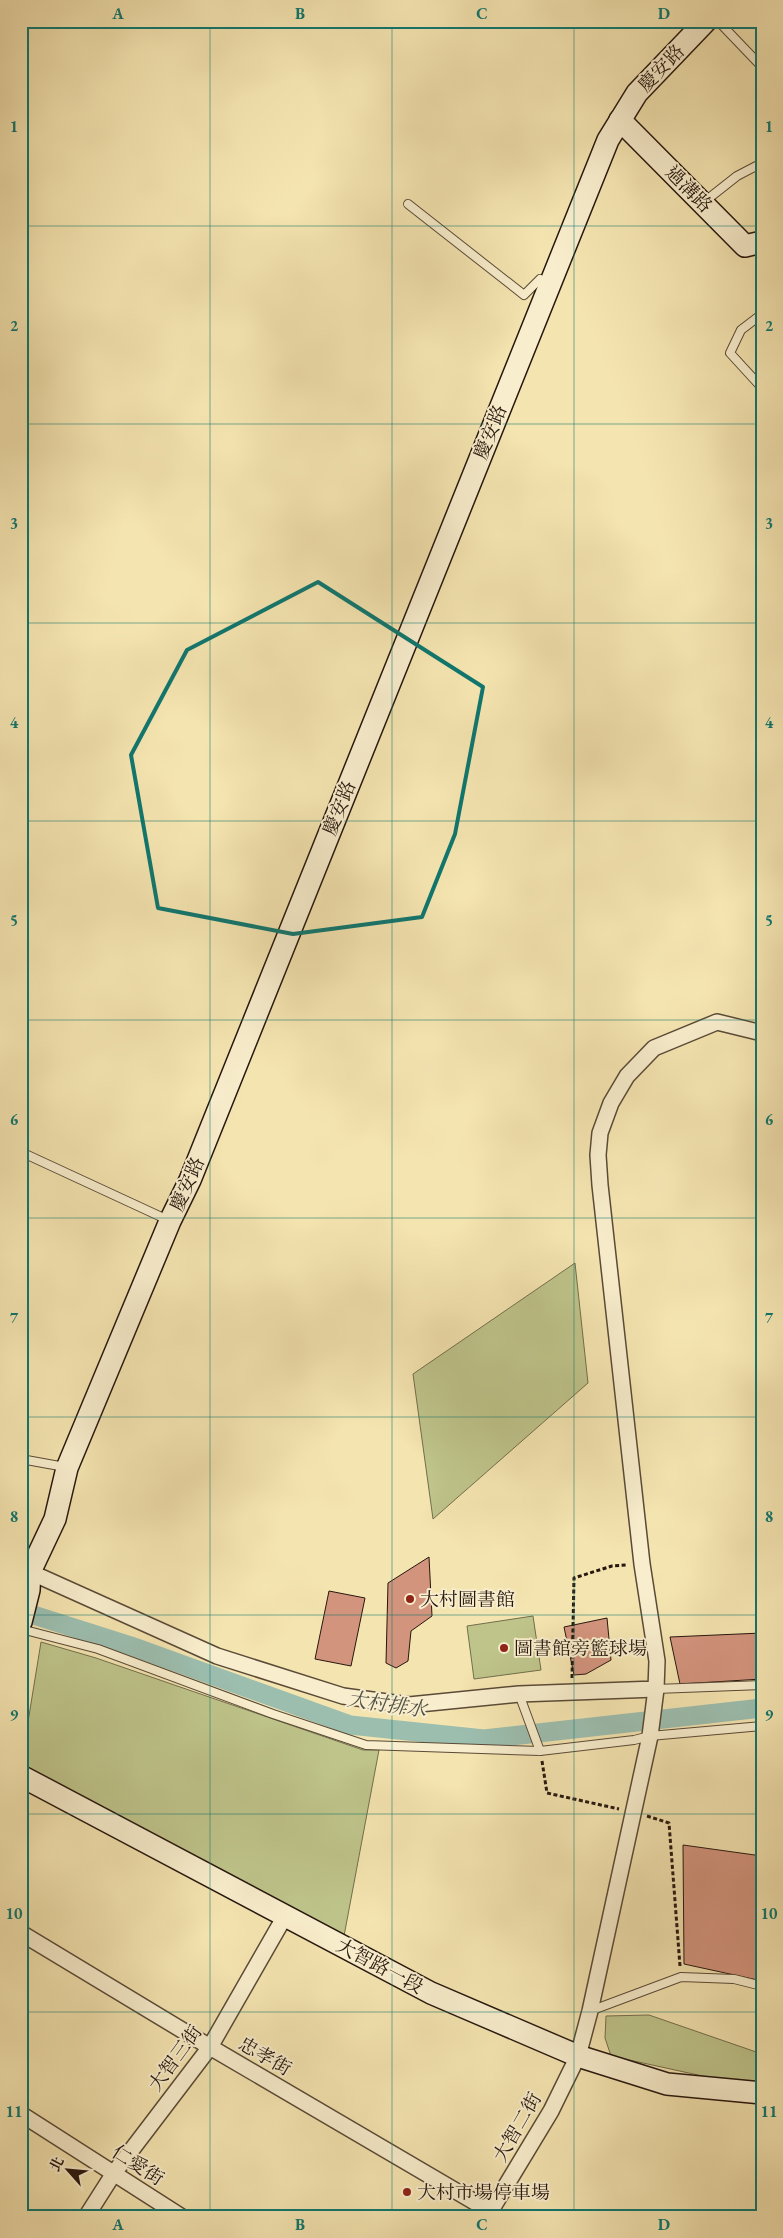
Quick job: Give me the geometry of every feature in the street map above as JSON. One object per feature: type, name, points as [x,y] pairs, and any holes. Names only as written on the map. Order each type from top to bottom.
[{"type":"street","name":"慶安路","points":[[22,1620],[27,1578],[55,1520],[67,1468],[170,1221],[190,1180],[608,140],[637,92],[706,21]]},
{"type":"street","name":"過溝路","points":[[620,120],[745,246],[762,242]]},
{"type":"street","name":"大智二街","points":[[492,2215],[551,2111],[578,2056],[590,2010],[650,1736],[656,1689],[657,1661],[642,1564],[600,1185],[598,1155],[600,1133],[611,1103],[627,1076],[654,1048],[717,1022],[762,1033]]},
{"type":"street","points":[[27,1578],[217,1656],[343,1696],[409,1705],[519,1694],[656,1689]]},
{"type":"street","name":"大智路一段","points":[[21,1776],[431,1993],[578,2056],[667,2084],[762,2093]]},
{"type":"street","name":"大智三街","points":[[86,2217],[114,2172],[210,2047],[285,1916]]},
{"type":"street","name":"忠孝街","points":[[21,1933],[492,2215]]},
{"type":"street","name":"仁愛街","points":[[21,2114],[182,2217]]},
{"type":"lane","points":[[718,21],[762,67]]},
{"type":"lane","points":[[703,203],[737,176],[762,163]]},
{"type":"lane","points":[[408,204],[524,295],[540,279],[548,289]]},
{"type":"lane","points":[[762,314],[741,330],[730,353],[762,388]]},
{"type":"lane","points":[[21,1152],[170,1221]]},
{"type":"lane","points":[[21,1459],[67,1468]]},
{"type":"lane","points":[[21,1629],[98,1649],[273,1714],[366,1746],[540,1751],[634,1740],[650,1736],[762,1726]]},
{"type":"lane","points":[[656,1689],[762,1685]]},
{"type":"lane","points":[[519,1694],[540,1751]]},
{"type":"lane","points":[[590,2010],[681,1977],[734,1979],[762,1986]]},
{"type":"path","points":[[572,1693],[574,1578],[612,1566],[642,1564]]},
{"type":"path","points":[[540,1751],[547,1793],[632,1812],[669,1824],[681,1977]]},
{"type":"highlighted area","points":[[318,582],[483,687],[455,834],[422,917],[293,934],[158,908],[131,755],[187,650]]},
{"type":"green space","points":[[575,1263],[588,1383],[433,1519],[413,1374]]},
{"type":"green space","name":"圖書館旁籃球場","points":[[533,1616],[541,1670],[474,1679],[467,1626]]},
{"type":"green space","points":[[41,1642],[96,1658],[363,1750],[379,1750],[344,1936],[21,1765]]},
{"type":"green space","points":[[649,2015],[762,2054],[762,2089],[611,2056],[605,2038],[606,2016]]},
{"type":"building","name":"大村圖書館","points":[[429,1557],[432,1616],[411,1631],[408,1661],[396,1668],[386,1663],[388,1583]]},
{"type":"building","points":[[329,1591],[365,1598],[351,1666],[315,1659]]},
{"type":"building","points":[[607,1618],[611,1660],[586,1674],[574,1675],[564,1627]]},
{"type":"building","points":[[762,1633],[762,1679],[680,1684],[670,1637]]},
{"type":"building","points":[[683,1845],[762,1856],[762,1981],[684,1964]]},
{"type":"waterway","name":"大村排水","points":[[21,1611],[131,1646],[350,1725],[484,1739],[762,1708]]},
{"type":"place","name":"大村圖書館","points":[[410,1599]]},
{"type":"place","name":"圖書館旁籃球場","points":[[504,1648]]},
{"type":"place","name":"大村市場停車場","points":[[407,2192]]}]
